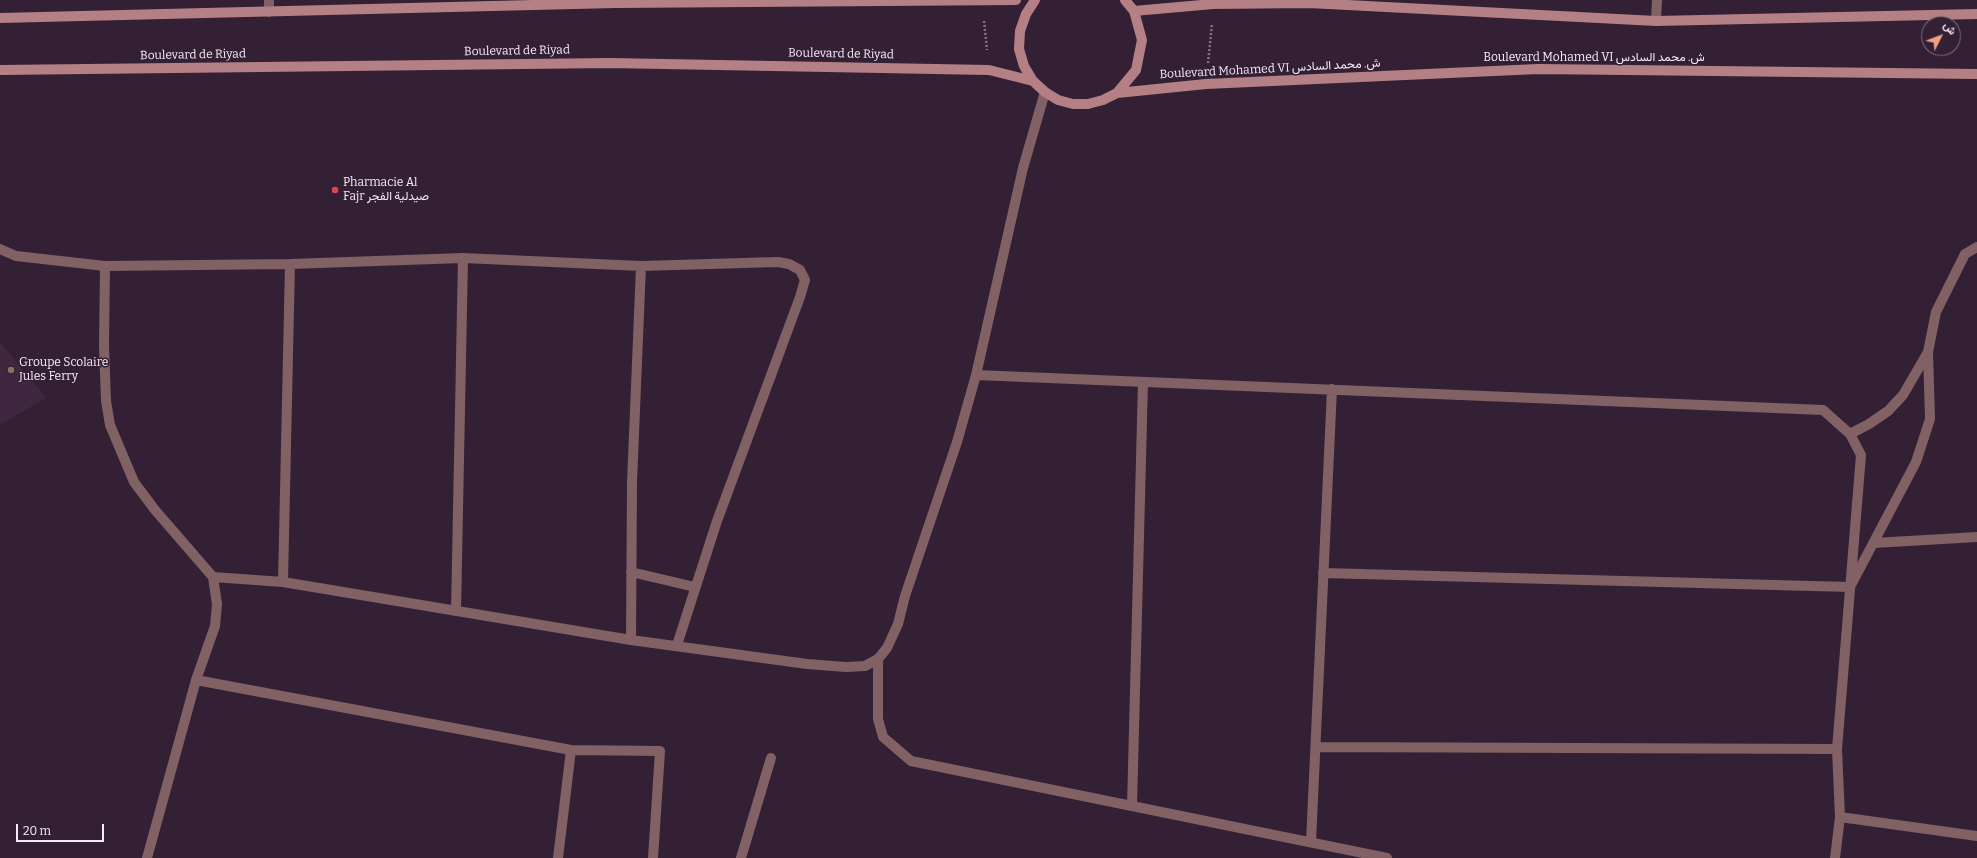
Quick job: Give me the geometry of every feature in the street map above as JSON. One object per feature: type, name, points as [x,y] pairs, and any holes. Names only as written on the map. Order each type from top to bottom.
[{"type":"main road","points":[[0,18],[269,12],[615,1],[1016,0]]},
{"type":"main road","points":[[1036,0],[1026,14],[1020,31],[1019,49],[1024,66],[1033,81],[1045,92],[1058,100],[1073,104],[1088,104],[1103,100],[1117,93],[1136,70],[1142,40],[1134,11],[1126,0]]},
{"type":"main road","points":[[1134,11],[1213,4],[1309,3],[1656,21],[1977,14]]},
{"type":"main road","name":"Boulevard de Riyad","points":[[0,70],[610,63],[989,70],[1033,81]]},
{"type":"main road","name":"Boulevard Mohamed VI ش. محمد السادس","points":[[1117,93],[1206,84],[1538,69],[1977,74]]},
{"type":"street","points":[[269,0],[269,12]]},
{"type":"street","points":[[1656,21],[1657,0]]},
{"type":"street","points":[[213,577],[283,582],[631,640],[677,645],[807,664],[846,667],[865,666],[878,659],[887,648],[898,624],[904,596],[957,442],[976,374],[1023,168],[1045,92]]},
{"type":"street","points":[[1850,586],[1916,462],[1930,419],[1928,352],[1936,312],[1953,275],[1965,254],[1977,247]]},
{"type":"street","points":[[0,249],[16,256],[105,266],[290,264],[463,258],[641,266],[778,262],[790,264],[800,270],[805,280],[800,297],[717,521],[677,645]]},
{"type":"street","points":[[456,611],[463,258]]},
{"type":"street","points":[[283,582],[290,264]]},
{"type":"street","points":[[105,266],[104,346],[106,401],[110,425],[134,482],[155,510],[213,577],[217,604],[215,626],[196,680],[147,858]]},
{"type":"street","points":[[631,640],[632,482],[641,266]]},
{"type":"street","points":[[1850,434],[1869,424],[1888,411],[1903,395],[1928,352]]},
{"type":"street","points":[[976,374],[1823,410],[1850,434],[1861,455],[1837,749],[1840,817],[1834,858]]},
{"type":"street","points":[[1132,806],[1143,382]]},
{"type":"street","points":[[1311,842],[1332,389]]},
{"type":"street","points":[[1874,543],[1977,537]]},
{"type":"street","points":[[631,572],[695,587]]},
{"type":"street","points":[[1323,573],[1850,586]]},
{"type":"street","points":[[878,659],[878,719],[883,737],[911,761],[1387,858]]},
{"type":"street","points":[[196,680],[571,750],[660,751],[653,858]]},
{"type":"street","points":[[1316,747],[1837,749]]},
{"type":"street","points":[[558,858],[571,750]]},
{"type":"street","points":[[741,858],[772,758]]},
{"type":"street","points":[[1840,817],[1977,836]]},
{"type":"path","points":[[982,0],[989,70]]},
{"type":"path","points":[[1206,84],[1213,4]]},
{"type":"shaded area","name":"Groupe Scolaire Jules Ferry","points":[[0,342],[46,398],[0,425]]},
{"type":"place","name":"Pharmacie Al Fajr صيدلية الفجر","points":[[335,190]]},
{"type":"place","name":"Groupe Scolaire Jules Ferry","points":[[11,370]]}]
